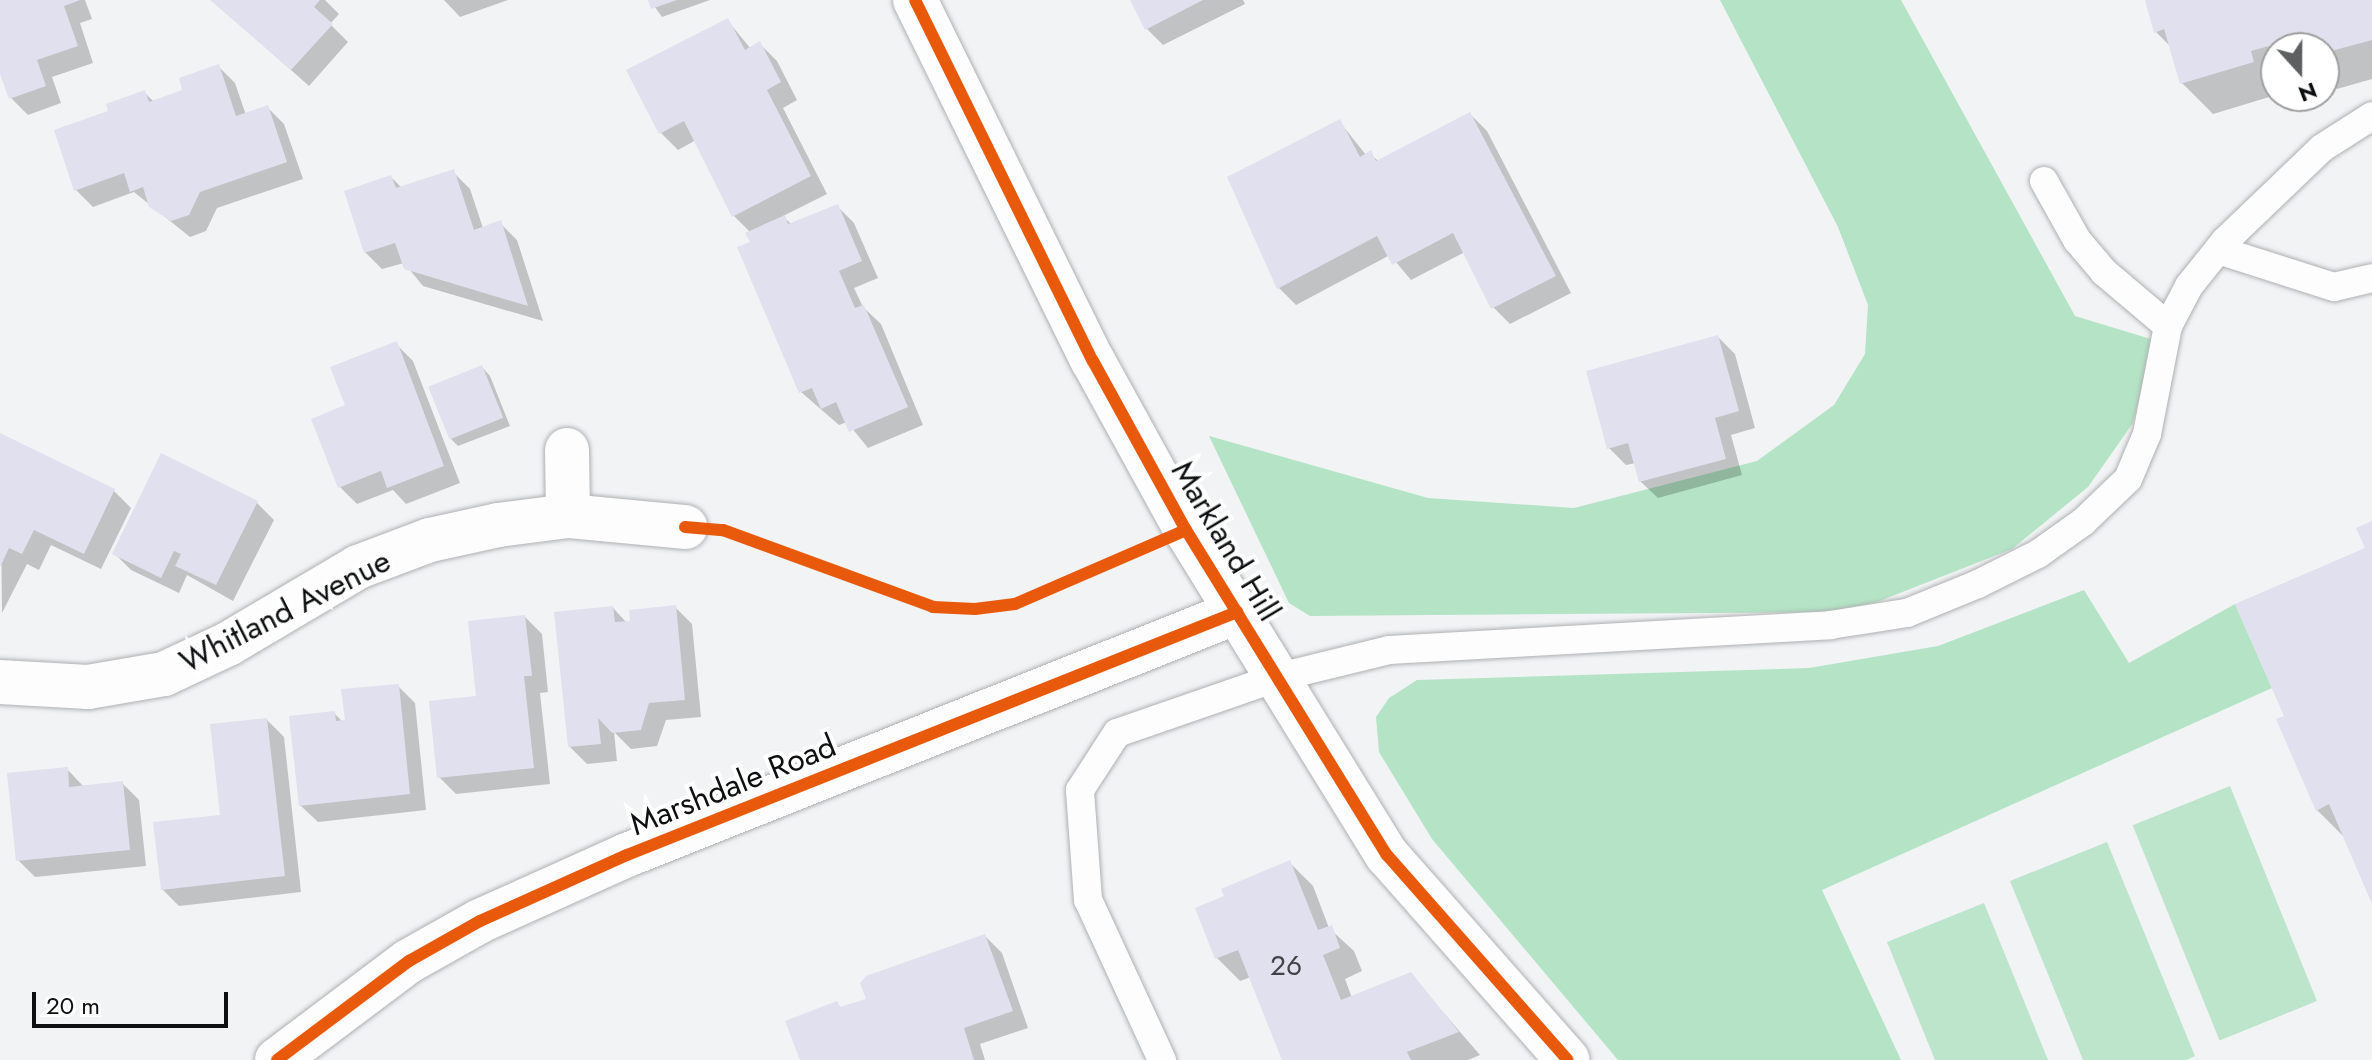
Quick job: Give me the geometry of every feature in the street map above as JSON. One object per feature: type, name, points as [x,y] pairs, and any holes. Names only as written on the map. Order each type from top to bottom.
[{"type":"street","name":"Markland Hill","points":[[915,0],[1093,361],[1237,612],[1387,855],[1568,1060]]},
{"type":"street","points":[[567,450],[568,516]]},
{"type":"street","name":"Whitland Avenue","points":[[0,682],[88,687],[164,674],[228,644],[358,567],[430,540],[568,516],[685,527]]},
{"type":"street","name":"Marshdale Road","points":[[277,1060],[409,961],[480,921],[627,855],[1237,612]]},
{"type":"lane","points":[[1162,1060],[1088,900],[1080,790],[1117,733],[1279,677],[1389,650],[1830,625],[1907,613],[2038,554],[2083,522],[2128,479],[2147,434],[2168,326],[2189,286],[2218,250],[2322,148],[2369,124]]},
{"type":"lane","points":[[2044,181],[2077,240],[2104,272],[2168,326]]},
{"type":"lane","points":[[2218,250],[2334,287],[2372,278]]},
{"type":"green space","points":[[1720,0],[1901,0],[2075,316],[2154,340],[2133,423],[2088,487],[2012,549],[1877,602],[1830,612],[1310,616],[1289,603],[1209,436],[1428,498],[1574,508],[1757,461],[1834,405],[1865,354],[1868,305],[1838,227]]},
{"type":"green space","points":[[2084,590],[2129,663],[2235,604],[2272,688],[1822,890],[1901,1060],[1618,1060],[1432,839],[1379,752],[1376,717],[1389,698],[1417,680],[1809,668],[1938,646]]},
{"type":"green space","points":[[2230,786],[2317,1001],[2220,1040],[2133,825]]},
{"type":"green space","points":[[2107,842],[2195,1056],[2186,1060],[2083,1060],[2010,881]]},
{"type":"green space","points":[[1984,903],[2048,1060],[1935,1060],[1887,942]]},
{"type":"building","points":[[0,0],[80,0],[64,6],[78,46],[37,60],[46,86],[9,99],[0,74]]},
{"type":"building","points":[[210,0],[320,0],[314,7],[333,24],[291,70]]},
{"type":"building","points":[[648,0],[677,0],[651,9]]},
{"type":"building","points":[[1130,0],[1203,0],[1145,30]]},
{"type":"building","points":[[2145,0],[2372,0],[2372,40],[2340,49],[2340,32],[2260,32],[2260,49],[2251,51],[2254,62],[2180,84],[2164,29],[2154,33]]},
{"type":"building","points":[[728,18],[745,50],[760,41],[781,82],[767,90],[811,176],[732,217],[684,121],[659,134],[626,70]]},
{"type":"building","points":[[219,64],[236,116],[268,105],[287,162],[200,192],[189,215],[171,221],[149,207],[143,187],[130,192],[124,173],[74,191],[54,130],[108,111],[106,104],[145,90],[149,102],[182,90],[179,78]]},
{"type":"building","points":[[1470,112],[1556,276],[1491,309],[1453,233],[1392,265],[1377,236],[1277,289],[1227,177],[1340,119],[1360,157],[1371,150],[1376,161]]},
{"type":"building","points":[[454,169],[474,230],[501,220],[528,306],[404,269],[395,243],[364,253],[344,191],[391,175],[396,188]]},
{"type":"building","points":[[838,204],[862,261],[839,271],[855,308],[864,305],[908,407],[849,432],[836,402],[821,409],[812,388],[799,393],[737,247],[750,242],[745,233],[785,215],[788,224]]},
{"type":"building","points":[[1718,335],[1739,411],[1715,418],[1726,459],[1639,482],[1628,443],[1607,449],[1586,371]]},
{"type":"building","points":[[397,341],[444,466],[387,488],[381,471],[338,488],[311,419],[345,405],[330,367]]},
{"type":"building","points":[[482,365],[503,418],[450,440],[428,387]]},
{"type":"building","points":[[0,433],[115,489],[84,554],[34,530],[22,554],[9,548],[0,567]]},
{"type":"building","points":[[161,453],[258,501],[216,585],[175,566],[181,554],[174,551],[161,578],[112,554]]},
{"type":"building","points":[[2372,521],[2372,904],[2329,804],[2316,811],[2276,719],[2284,716],[2235,604],[2365,548],[2356,528]]},
{"type":"building","points":[[676,605],[685,700],[649,703],[641,730],[612,733],[598,718],[601,744],[568,747],[554,612],[613,606],[615,622],[630,621],[629,610]]},
{"type":"building","points":[[525,615],[532,676],[524,676],[534,768],[437,778],[429,701],[476,696],[468,621]]},
{"type":"building","points":[[399,684],[410,794],[299,806],[289,716],[335,711],[336,721],[345,720],[341,689]]},
{"type":"building","points":[[267,718],[285,876],[161,890],[153,822],[220,815],[210,724]]},
{"type":"building","points":[[68,767],[69,787],[123,781],[130,850],[16,861],[7,773]]},
{"type":"building","points":[[1290,860],[1318,930],[1332,925],[1340,948],[1323,955],[1341,1000],[1411,972],[1459,1032],[1407,1052],[1411,1060],[1282,1060],[1238,950],[1215,959],[1195,908],[1224,896],[1221,889]]},
{"type":"building","points":[[985,934],[1013,1011],[964,1028],[974,1060],[800,1060],[785,1021],[837,1001],[840,1007],[866,999],[860,983],[866,976]]},
{"type":"cycle path","points":[[915,0],[1093,361],[1186,530],[1387,855],[1568,1060]]},
{"type":"cycle path","points":[[685,527],[723,530],[933,607],[975,609],[1015,604],[1186,530]]},
{"type":"cycle path","points":[[277,1060],[409,961],[480,921],[627,855],[1237,612]]}]
